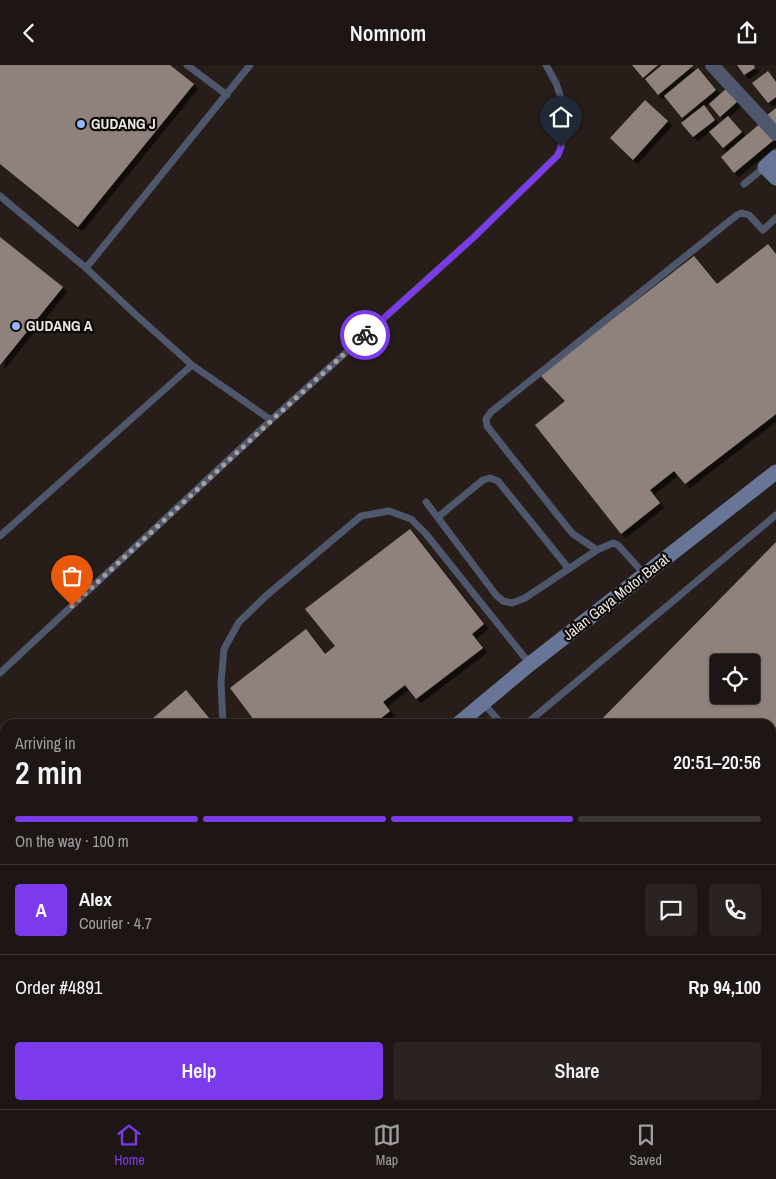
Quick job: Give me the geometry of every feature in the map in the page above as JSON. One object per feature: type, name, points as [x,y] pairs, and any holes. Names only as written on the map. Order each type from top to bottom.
[{"type":"street","points":[[712,65],[776,134]]},
{"type":"street","points":[[771,162],[776,178]]},
{"type":"street","name":"Jalan Gaya Motor Barat","points":[[464,719],[530,664],[776,472]]},
{"type":"lane","points":[[187,65],[227,95]]},
{"type":"lane","points":[[86,268],[250,65]]},
{"type":"lane","points":[[0,673],[272,420],[473,238],[558,155],[561,147],[563,104],[556,83],[546,65]]},
{"type":"lane","points":[[744,184],[771,162]]},
{"type":"lane","points":[[0,196],[86,268],[192,365],[272,420]]},
{"type":"lane","points":[[597,550],[567,527],[486,426],[486,419],[491,412],[737,215],[742,213],[749,215],[763,230],[776,218]]},
{"type":"lane","points":[[0,536],[192,365]]},
{"type":"lane","points":[[438,517],[483,480],[490,478],[498,481],[569,569]]},
{"type":"lane","points":[[426,502],[496,595],[503,601],[512,603],[525,598],[597,550],[613,543],[618,545],[645,575]]},
{"type":"lane","points":[[223,719],[221,682],[224,649],[239,623],[267,595],[361,516],[371,514],[389,511],[411,519],[426,534],[530,664]]},
{"type":"lane","points":[[532,719],[776,515]]},
{"type":"lane","points":[[483,703],[497,719]]},
{"type":"building","name":"GUDANG J","points":[[0,65],[170,65],[194,84],[78,227],[0,164]]},
{"type":"building","points":[[632,65],[658,65],[643,78]]},
{"type":"building","points":[[662,65],[694,65],[658,95],[645,79]]},
{"type":"building","points":[[737,65],[754,65],[755,68],[744,75]]},
{"type":"building","points":[[698,68],[716,90],[682,118],[664,96]]},
{"type":"building","points":[[768,71],[776,82],[776,97],[768,103],[752,83]]},
{"type":"building","points":[[727,88],[738,101],[720,117],[709,104]]},
{"type":"building","points":[[645,100],[668,121],[633,160],[610,138]]},
{"type":"building","points":[[704,105],[715,120],[693,137],[681,123]]},
{"type":"building","points":[[776,108],[776,129],[766,116]]},
{"type":"building","points":[[728,116],[742,132],[723,148],[709,132]]},
{"type":"building","points":[[763,121],[776,138],[734,173],[721,157]]},
{"type":"building","name":"GUDANG A","points":[[0,237],[63,287],[0,365]]},
{"type":"building","points":[[768,244],[776,254],[776,414],[685,484],[674,471],[650,490],[660,503],[621,534],[535,425],[565,401],[540,375],[694,256],[717,284]]},
{"type":"building","points":[[410,529],[484,624],[472,634],[483,648],[416,699],[405,685],[383,702],[390,711],[380,719],[253,719],[230,688],[306,629],[325,654],[335,646],[305,609]]},
{"type":"building","points":[[776,542],[776,719],[602,719]]},
{"type":"building","points":[[186,690],[210,719],[152,719]]},
{"type":"way so far","points":[[72,606],[365,335]]},
{"type":"place","name":"GUDANG J","points":[[81,124]]},
{"type":"place","name":"GUDANG A","points":[[16,326]]},
{"type":"route","points":[[365,335],[473,238],[558,155],[561,147]]}]
